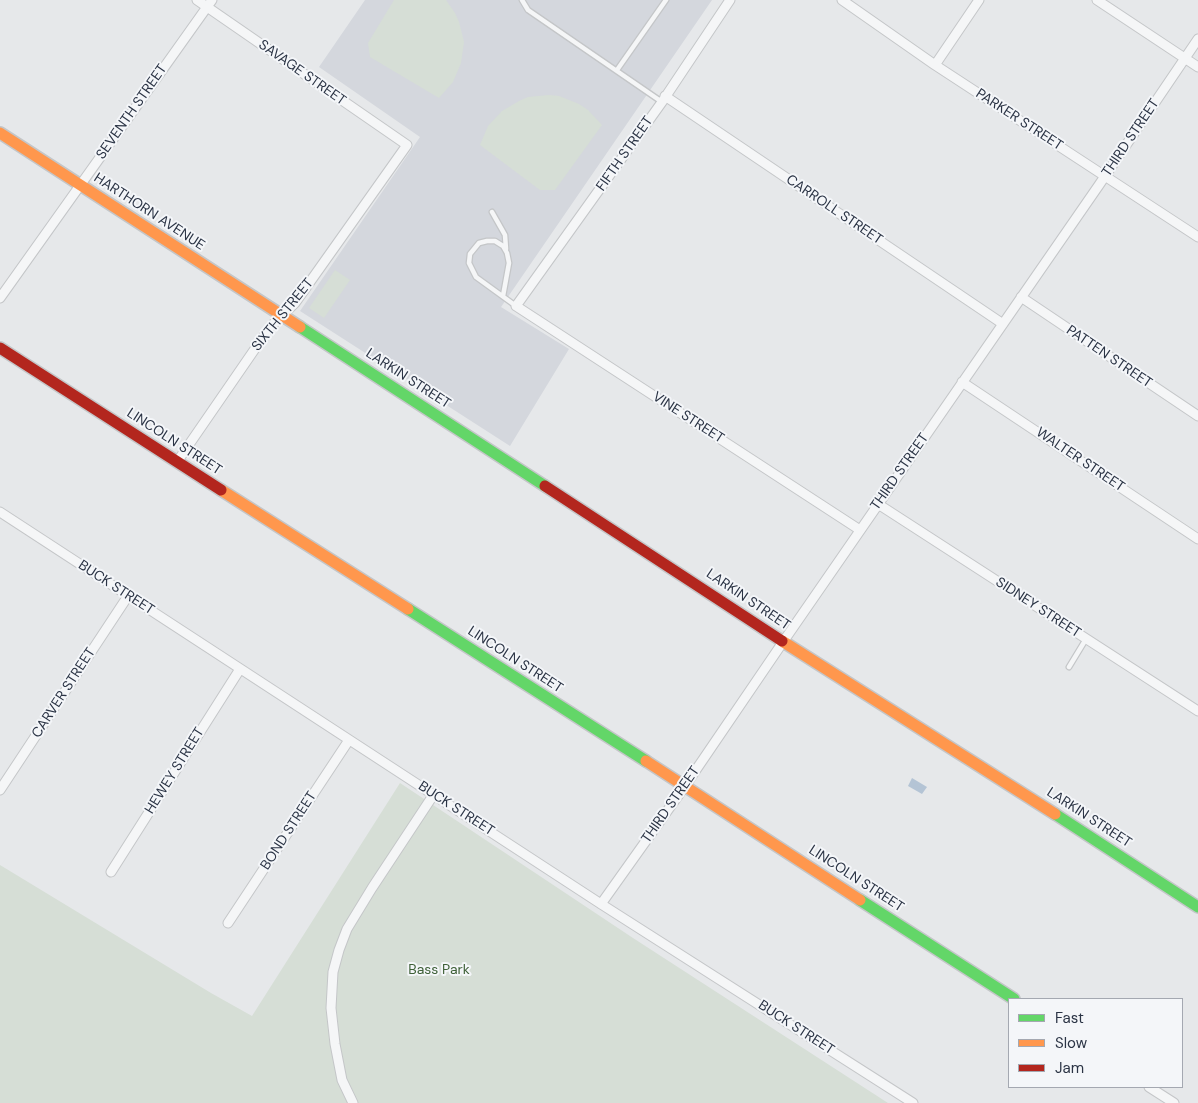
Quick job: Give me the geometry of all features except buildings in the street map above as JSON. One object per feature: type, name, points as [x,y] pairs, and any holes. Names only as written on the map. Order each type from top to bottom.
[{"type":"street","name":"SAVAGE STREET","points":[[197,0],[210,3],[407,145]]},
{"type":"street","name":"FIFTH STREET","points":[[516,306],[663,99],[730,0]]},
{"type":"street","name":"PARKER STREET","points":[[842,0],[935,65],[1198,237]]},
{"type":"street","points":[[935,65],[979,0]]},
{"type":"street","points":[[1097,0],[1198,67]]},
{"type":"street","name":"SEVENTH STREET","points":[[0,298],[210,3]]},
{"type":"street","name":"THIRD STREET","points":[[601,904],[685,786],[782,642],[1198,39]]},
{"type":"street","name":"CARROLL STREET","points":[[663,99],[1003,324]]},
{"type":"street","name":"HARTHORN AVENUE","points":[[0,133],[282,316]]},
{"type":"street","name":"SIXTH STREET","points":[[177,462],[270,327],[295,303],[407,145]]},
{"type":"street","name":"PATTEN STREET","points":[[1021,297],[1198,416]]},
{"type":"street","name":"VINE STREET","points":[[516,306],[860,530]]},
{"type":"street","name":"LARKIN STREET","points":[[282,316],[650,554],[782,642],[974,762],[1198,907]]},
{"type":"street","name":"LINCOLN STREET","points":[[0,348],[1012,998]]},
{"type":"street","name":"WALTER STREET","points":[[962,382],[1198,539]]},
{"type":"street","name":"SIDNEY STREET","points":[[878,504],[1198,711]]},
{"type":"street","name":"BUCK STREET","points":[[0,512],[601,904],[913,1103]]},
{"type":"street","name":"CARVER STREET","points":[[0,790],[128,596]]},
{"type":"street","name":"HEWEY STREET","points":[[111,872],[240,670]]},
{"type":"street","name":"BOND STREET","points":[[228,923],[349,740]]},
{"type":"street","points":[[353,1103],[342,1080],[331,1008],[334,972],[339,950],[347,928],[434,794]]},
{"type":"street","points":[[1151,1088],[1174,1103]]},
{"type":"lane","points":[[522,0],[528,10],[663,99]]},
{"type":"lane","points":[[617,70],[666,0]]},
{"type":"lane","points":[[492,212],[505,235],[509,263],[503,296]]},
{"type":"lane","points":[[506,250],[504,246],[495,241],[479,243],[470,254],[469,263],[476,277],[516,306]]},
{"type":"lane","points":[[1069,666],[1086,639]]},
{"type":"shaded area","points":[[365,0],[712,0],[501,307],[569,349],[510,446],[300,311],[420,137],[319,67]]},
{"type":"green space","points":[[394,0],[446,0],[455,13],[464,42],[461,63],[453,82],[439,98],[370,57],[368,43]]},
{"type":"green space","points":[[559,96],[579,104],[588,110],[602,125],[555,190],[540,190],[480,145],[488,126],[502,111],[528,97]]},
{"type":"green space","points":[[335,270],[350,280],[324,318],[309,308]]},
{"type":"green space","name":"Bass Park","points":[[400,783],[633,938],[888,1103],[0,1103],[0,865],[252,1016]]},
{"type":"water","points":[[912,778],[927,787],[922,794],[908,786]]},
{"type":"traffic: fast","points":[[300,327],[545,486]]},
{"type":"traffic: fast","points":[[408,609],[646,761]]},
{"type":"traffic: fast","points":[[1055,814],[1198,907]]},
{"type":"traffic: fast","points":[[860,900],[1012,998]]},
{"type":"traffic: slow","points":[[0,133],[300,327]]},
{"type":"traffic: slow","points":[[221,490],[408,609]]},
{"type":"traffic: slow","points":[[782,641],[1055,814]]},
{"type":"traffic: slow","points":[[646,761],[860,900]]},
{"type":"traffic: jam","points":[[0,348],[221,490]]},
{"type":"traffic: jam","points":[[545,486],[782,641]]}]
